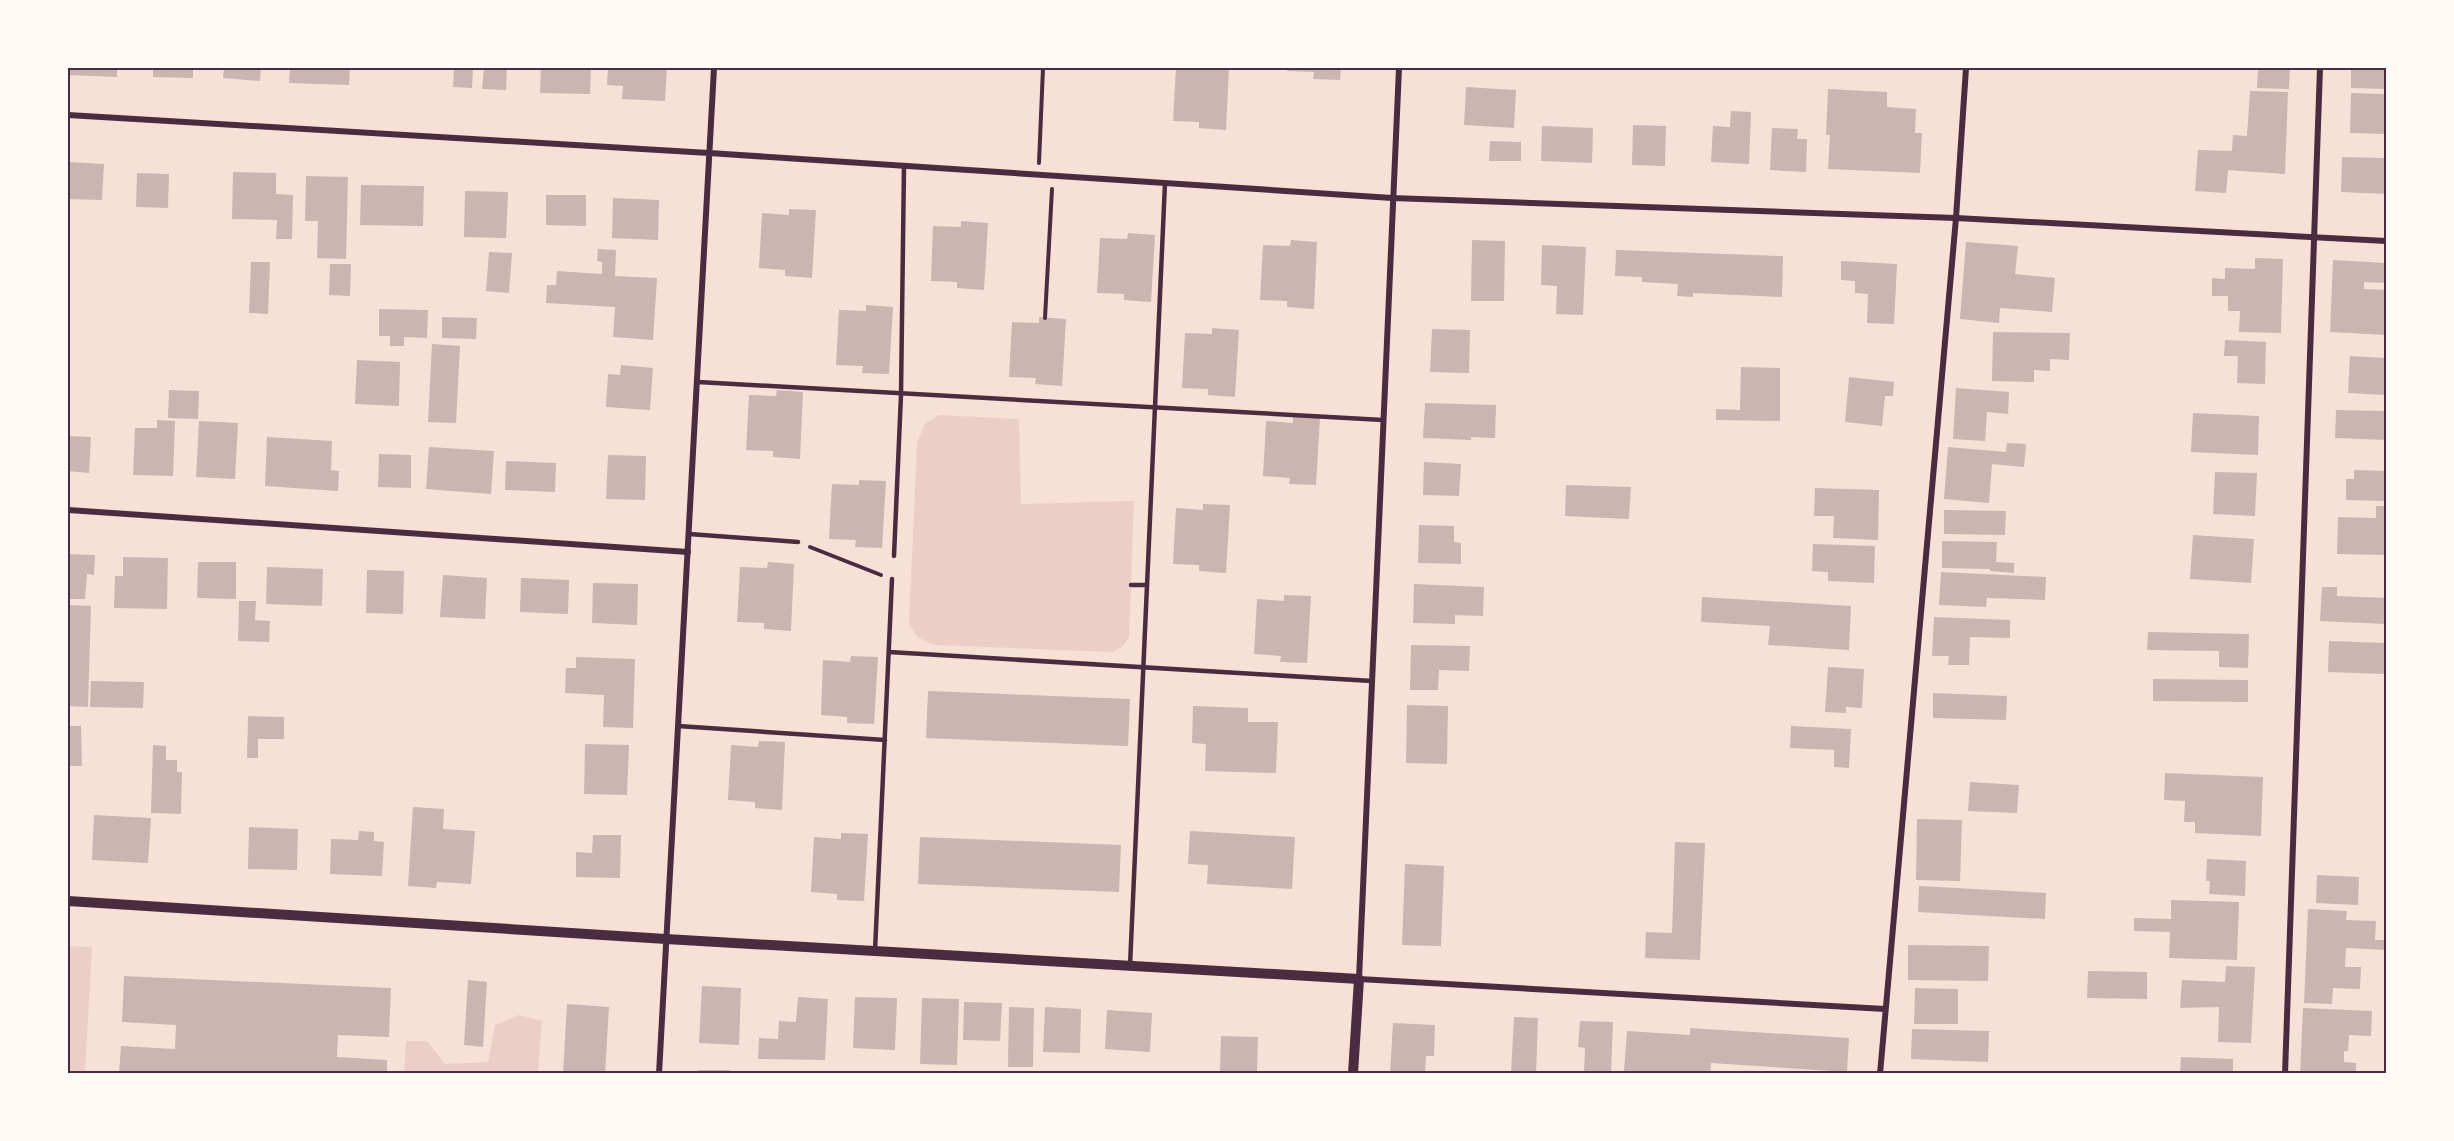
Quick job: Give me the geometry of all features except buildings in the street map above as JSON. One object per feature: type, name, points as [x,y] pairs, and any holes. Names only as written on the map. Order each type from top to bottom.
[{"type":"street","points":[[659,1074],[714,68]]},
{"type":"street","points":[[1353,1074],[1399,68]]},
{"type":"street","points":[[1880,1074],[1956,218],[1966,68]]},
{"type":"street","points":[[2285,1074],[2320,68]]},
{"type":"street","points":[[68,115],[709,153],[1392,198],[1956,218],[2386,241]]},
{"type":"street","points":[[68,510],[688,552]]},
{"type":"street","points":[[68,901],[666,939],[1886,1009]]},
{"type":"lane","points":[[894,556],[901,395],[904,166]]},
{"type":"lane","points":[[1130,966],[1165,183]]},
{"type":"lane","points":[[698,382],[1383,420]]},
{"type":"lane","points":[[689,534],[798,542]]},
{"type":"lane","points":[[875,951],[892,579]]},
{"type":"lane","points":[[1131,585],[1147,585]]},
{"type":"lane","points":[[889,652],[1372,681]]},
{"type":"lane","points":[[678,726],[885,740]]},
{"type":"path","points":[[1039,175],[1043,68]]},
{"type":"path","points":[[1045,318],[1053,176]]},
{"type":"path","points":[[798,542],[892,579]]},
{"type":"shaded area","points":[[939,415],[1019,419],[1021,504],[1134,501],[1129,637],[1123,646],[1113,652],[933,645],[917,637],[909,624],[917,442],[925,424]]},
{"type":"shaded area","points":[[68,946],[92,947],[85,1073],[68,1073]]},
{"type":"shaded area","points":[[519,1015],[542,1021],[538,1073],[404,1073],[406,1041],[427,1041],[445,1064],[488,1062],[495,1025]]}]
